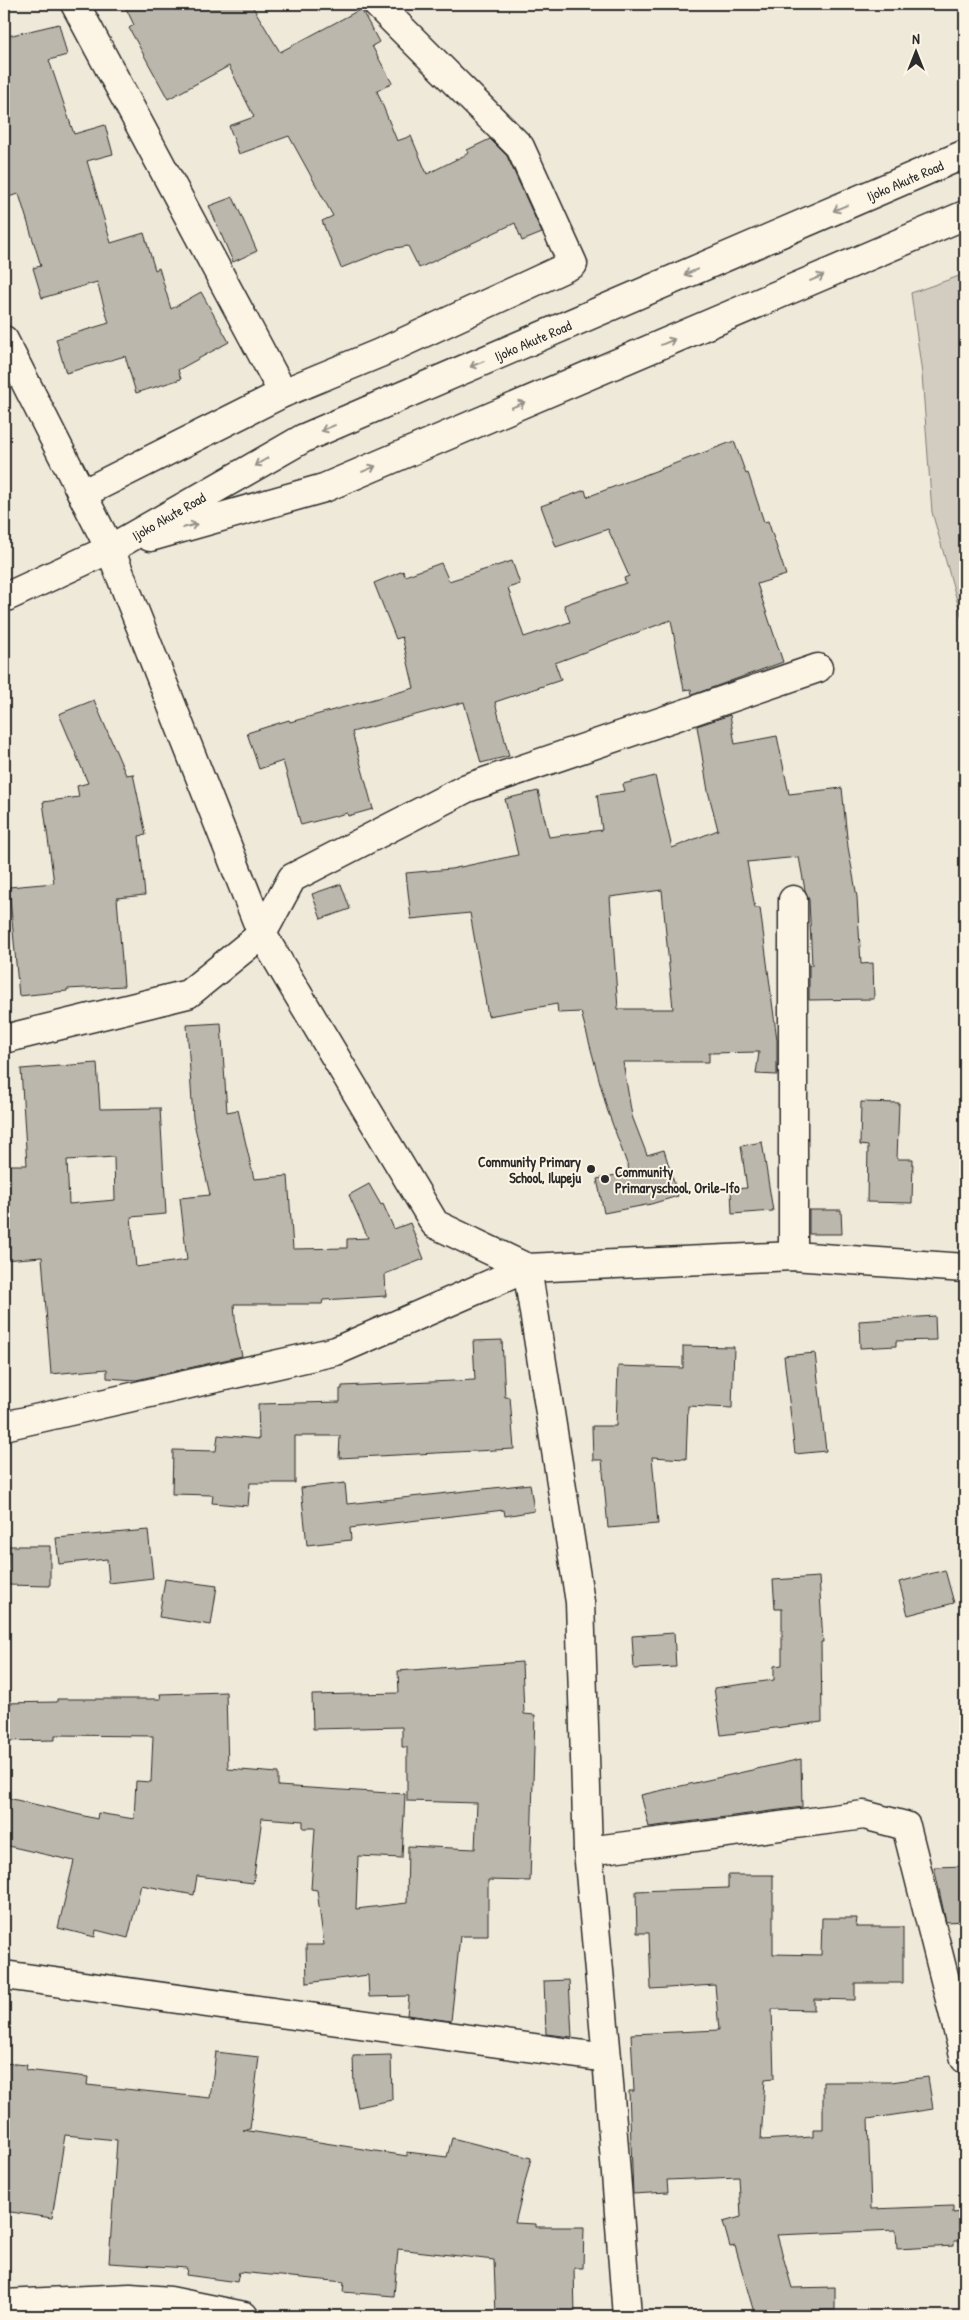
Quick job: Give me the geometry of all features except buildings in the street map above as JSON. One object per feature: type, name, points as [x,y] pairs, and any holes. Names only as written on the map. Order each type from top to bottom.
[{"type":"street","points":[[75,4],[283,393]]},
{"type":"street","points":[[82,494],[283,393],[380,353],[573,264],[520,147],[377,4]]},
{"type":"street","name":"Ijoko Akute Road","points":[[4,598],[110,548],[304,438],[965,154]]},
{"type":"street","name":"Ijoko Akute Road","points":[[110,548],[324,488],[965,215]]},
{"type":"street","points":[[4,340],[110,548],[262,934],[435,1224],[527,1268]]},
{"type":"street","points":[[4,1039],[188,994],[262,934],[292,878],[467,788],[818,668]]},
{"type":"street","points":[[793,900],[793,1256]]},
{"type":"street","points":[[4,1426],[336,1351],[527,1268],[793,1256],[965,1268]]},
{"type":"street","points":[[527,1268],[580,1602],[588,1851],[607,2058],[627,2316]]},
{"type":"street","points":[[588,1851],[864,1815],[906,1826],[965,2059]]},
{"type":"street","points":[[4,1975],[607,2058]]},
{"type":"street","points":[[4,2304],[130,2298],[170,2302],[244,2316]]},
{"type":"shaded area","points":[[965,274],[965,629],[932,512],[922,374],[911,293]]},
{"type":"place","name":"Community Primary School, Ilupeju","points":[[591,1169]]},
{"type":"place","name":"Community Primaryschool, Orile-Ifo","points":[[605,1179]]}]
